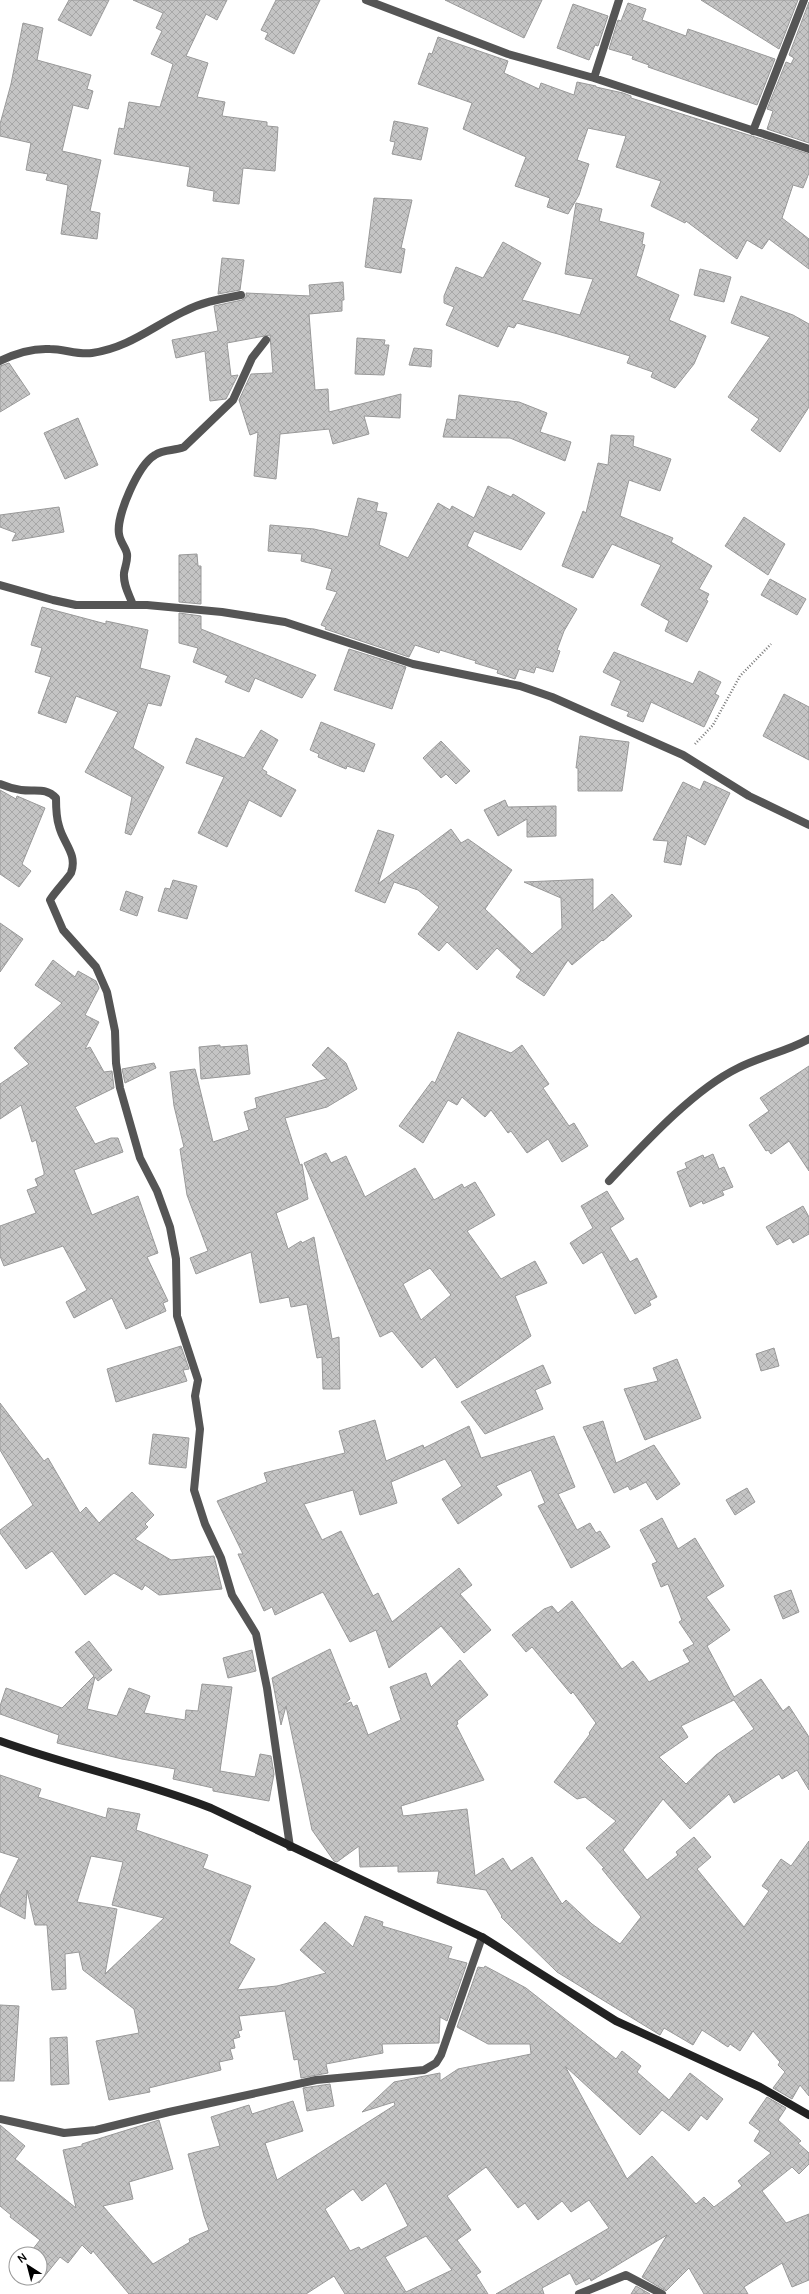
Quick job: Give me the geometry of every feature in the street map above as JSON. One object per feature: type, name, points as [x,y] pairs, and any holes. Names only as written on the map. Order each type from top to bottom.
[{"type":"main road","points":[[0,1741],[41,1756],[173,1793],[211,1808],[290,1847],[482,1937],[616,2021],[760,2087],[809,2115]]},
{"type":"street","points":[[366,0],[508,54],[594,78],[809,149]]},
{"type":"street","points":[[594,78],[619,0]]},
{"type":"street","points":[[753,131],[804,0]]},
{"type":"street","points":[[0,361],[29,350],[50,349],[90,353],[116,348],[205,302],[241,295]]},
{"type":"street","points":[[133,605],[125,586],[127,553],[119,534],[123,508],[134,485],[147,462],[153,456],[169,449],[177,450],[184,447],[233,400],[252,358],[266,340]]},
{"type":"street","points":[[0,585],[53,600],[76,604],[133,605],[222,612],[285,622],[413,664],[520,686],[552,697],[683,755],[749,796],[809,825]]},
{"type":"street","points":[[0,784],[22,790],[51,792],[56,798],[59,828],[74,858],[70,874],[58,886],[50,900],[63,930],[96,967],[107,992],[115,1031],[116,1063],[120,1088],[140,1158],[157,1191],[170,1227],[176,1259],[177,1316],[198,1380],[195,1396],[200,1429],[194,1490],[200,1511],[221,1558],[232,1595],[256,1634],[267,1688],[290,1847]]},
{"type":"street","points":[[609,1181],[678,1113],[722,1077],[739,1067],[781,1053],[809,1039]]},
{"type":"street","points":[[0,2119],[64,2134],[96,2130],[169,2112],[316,2080],[424,2070],[436,2063],[441,2055],[482,1937]]},
{"type":"street","points":[[579,2294],[626,2275],[662,2294]]},
{"type":"path","points":[[683,755],[713,725],[740,676],[770,644]]},
{"type":"building","points":[[69,0],[109,0],[91,36],[58,20]]},
{"type":"building","points":[[133,0],[227,0],[217,20],[206,14],[186,56],[208,63],[197,97],[225,102],[222,116],[267,122],[267,126],[278,127],[275,171],[243,168],[239,204],[213,201],[214,191],[187,186],[190,167],[114,154],[119,128],[124,129],[129,102],[160,107],[173,64],[151,54],[162,31],[156,28],[163,13]]},
{"type":"building","points":[[276,0],[320,0],[294,54],[265,39],[268,33],[261,30]]},
{"type":"building","points":[[445,0],[542,0],[524,38]]},
{"type":"building","points":[[701,0],[798,0],[779,49]]},
{"type":"building","points":[[809,2],[809,143],[767,129],[773,111],[767,109],[786,62],[791,64],[794,58],[789,55]]},
{"type":"building","points":[[628,3],[646,9],[642,20],[686,36],[688,29],[775,59],[757,105],[648,67],[649,65],[632,59],[633,56],[609,49],[618,20],[621,21]]},
{"type":"building","points":[[573,4],[608,16],[598,46],[595,45],[589,60],[557,48]]},
{"type":"building","points":[[23,23],[43,28],[37,60],[91,75],[87,89],[93,91],[88,109],[73,105],[62,151],[101,160],[90,211],[100,213],[97,239],[61,234],[68,185],[46,180],[48,174],[26,170],[31,143],[0,136],[0,124],[11,84]]},
{"type":"building","points":[[438,37],[508,61],[504,73],[539,89],[541,83],[574,95],[577,82],[596,86],[623,93],[631,96],[631,98],[809,154],[809,173],[803,188],[793,185],[782,218],[809,239],[809,269],[769,239],[762,249],[747,240],[737,259],[686,221],[685,223],[651,206],[661,181],[616,167],[626,136],[588,128],[577,160],[589,164],[579,195],[568,214],[547,207],[550,198],[515,186],[526,157],[463,129],[472,103],[418,84],[429,53],[432,54]]},
{"type":"building","points":[[394,121],[428,128],[421,160],[392,154],[395,142],[390,141]]},
{"type":"building","points":[[374,198],[412,200],[401,248],[405,249],[401,273],[365,267]]},
{"type":"building","points":[[576,203],[602,209],[599,221],[644,233],[642,244],[645,245],[636,276],[679,295],[669,320],[706,336],[694,364],[675,388],[651,377],[653,372],[627,363],[630,356],[558,334],[517,323],[514,328],[508,326],[498,347],[446,325],[454,307],[444,303],[444,296],[456,267],[483,278],[503,242],[541,263],[522,300],[580,315],[593,279],[565,274]]},
{"type":"building","points":[[222,258],[244,260],[240,290],[218,294]]},
{"type":"building","points":[[700,269],[731,277],[724,302],[694,295]]},
{"type":"building","points":[[343,282],[344,300],[342,300],[342,311],[309,314],[315,390],[328,389],[329,412],[401,394],[400,418],[364,416],[369,434],[333,444],[329,429],[280,434],[276,479],[254,476],[258,432],[250,435],[239,400],[251,374],[273,373],[270,335],[227,343],[231,376],[238,375],[226,399],[210,401],[205,351],[176,358],[172,340],[218,331],[214,306],[242,300],[246,297],[246,293],[310,296],[309,285]]},
{"type":"building","points":[[741,296],[793,315],[809,324],[809,407],[780,452],[751,430],[759,419],[728,397],[770,337],[731,323]]},
{"type":"building","points":[[357,338],[385,340],[384,345],[389,345],[384,375],[355,374]]},
{"type":"building","points":[[414,348],[432,350],[431,367],[409,365]]},
{"type":"building","points":[[9,363],[30,394],[0,412],[0,366]]},
{"type":"building","points":[[459,395],[519,402],[547,413],[540,432],[571,442],[565,461],[510,438],[443,437],[447,419],[456,420]]},
{"type":"building","points":[[78,418],[98,465],[65,479],[44,433]]},
{"type":"building","points":[[611,435],[634,436],[633,446],[671,459],[660,491],[629,480],[620,516],[673,538],[671,542],[712,566],[699,589],[709,594],[706,600],[708,601],[687,642],[665,631],[669,621],[641,605],[661,565],[612,544],[593,578],[562,566],[583,511],[586,513],[598,463],[608,465]]},
{"type":"building","points":[[488,486],[511,497],[513,494],[545,513],[521,550],[474,531],[467,546],[577,609],[564,631],[557,650],[560,651],[553,672],[536,667],[534,673],[519,669],[515,679],[497,673],[498,670],[475,663],[476,661],[440,650],[439,653],[415,645],[409,657],[325,629],[326,627],[321,625],[337,592],[326,589],[332,569],[301,561],[302,554],[268,551],[270,525],[314,529],[348,537],[358,498],[378,503],[376,511],[387,513],[379,545],[408,558],[438,503],[450,510],[452,506],[474,518]]},
{"type":"building","points":[[59,507],[64,532],[12,541],[16,533],[0,527],[0,515]]},
{"type":"building","points":[[744,517],[785,544],[768,575],[725,546]]},
{"type":"building","points":[[197,554],[198,566],[201,566],[201,604],[179,602],[179,555]]},
{"type":"building","points":[[770,579],[806,599],[797,615],[761,595]]},
{"type":"building","points":[[42,607],[106,624],[106,621],[148,630],[140,668],[170,676],[161,706],[148,703],[133,748],[164,767],[131,835],[125,833],[132,797],[85,772],[118,712],[76,696],[66,723],[38,713],[51,677],[35,672],[42,648],[31,645]]},
{"type":"building","points":[[179,613],[201,616],[201,629],[316,675],[302,698],[255,678],[249,692],[225,682],[228,676],[193,662],[198,648],[179,643]]},
{"type":"building","points":[[349,649],[406,667],[392,709],[334,690]]},
{"type":"building","points":[[614,652],[693,684],[699,671],[721,682],[715,694],[719,696],[704,727],[651,702],[643,722],[627,716],[629,712],[611,705],[621,681],[603,672]]},
{"type":"building","points":[[784,694],[809,707],[809,760],[763,736]]},
{"type":"building","points":[[321,722],[375,744],[364,772],[347,766],[346,769],[318,757],[319,754],[310,750]]},
{"type":"building","points":[[261,730],[278,740],[262,769],[267,772],[266,774],[296,790],[281,817],[249,800],[227,847],[198,833],[224,777],[186,763],[196,738],[244,758]]},
{"type":"building","points":[[580,736],[629,742],[622,791],[578,791],[578,768],[576,768]]},
{"type":"building","points":[[441,741],[470,771],[456,784],[446,774],[441,778],[423,758]]},
{"type":"building","points":[[704,781],[730,793],[705,845],[687,835],[681,865],[664,862],[668,841],[653,840],[683,782],[700,790]]},
{"type":"building","points":[[0,790],[16,799],[17,796],[45,808],[22,864],[31,871],[19,887],[0,874]]},
{"type":"building","points":[[505,800],[508,807],[556,806],[556,836],[527,837],[527,819],[498,836],[484,810]]},
{"type":"building","points":[[451,829],[461,843],[468,839],[512,870],[485,909],[532,954],[562,928],[561,898],[524,882],[593,879],[593,911],[612,894],[632,916],[572,965],[568,960],[544,996],[516,977],[521,970],[497,948],[477,970],[447,942],[439,951],[418,934],[439,907],[418,890],[394,882],[385,903],[355,891],[378,830],[394,835],[378,884]]},
{"type":"building","points":[[173,880],[197,886],[187,919],[158,911],[165,888],[170,889]]},
{"type":"building","points":[[126,891],[143,897],[137,916],[120,910]]},
{"type":"building","points":[[0,923],[23,939],[0,972]]},
{"type":"building","points":[[53,960],[75,977],[78,971],[96,981],[99,988],[85,1015],[99,1022],[85,1049],[90,1047],[104,1072],[112,1071],[114,1088],[75,1107],[95,1144],[111,1138],[118,1138],[123,1152],[74,1170],[92,1215],[138,1196],[158,1253],[147,1257],[168,1301],[163,1303],[166,1311],[126,1329],[112,1298],[74,1318],[66,1302],[87,1290],[63,1246],[4,1266],[0,1256],[0,1226],[36,1213],[27,1190],[38,1186],[35,1179],[44,1175],[44,1172],[36,1140],[32,1142],[21,1105],[0,1119],[0,1084],[29,1064],[14,1048],[62,1003],[35,985]]},
{"type":"building","points":[[458,1032],[511,1053],[522,1045],[549,1084],[543,1088],[569,1126],[574,1123],[588,1146],[562,1162],[548,1139],[527,1153],[511,1131],[508,1133],[491,1110],[485,1117],[462,1097],[457,1105],[448,1100],[423,1143],[399,1126],[432,1081],[435,1083]]},
{"type":"building","points":[[220,1045],[220,1047],[247,1045],[250,1074],[201,1079],[199,1047]]},
{"type":"building","points":[[328,1047],[346,1063],[357,1089],[327,1107],[285,1118],[300,1165],[302,1164],[308,1199],[276,1213],[288,1249],[301,1241],[302,1243],[314,1237],[332,1339],[339,1337],[340,1389],[323,1389],[322,1357],[317,1358],[307,1304],[291,1307],[289,1297],[260,1303],[251,1252],[196,1274],[190,1258],[208,1251],[187,1195],[180,1149],[184,1147],[174,1106],[170,1072],[195,1069],[213,1142],[249,1130],[244,1112],[257,1108],[255,1098],[327,1079],[312,1065]]},
{"type":"building","points":[[154,1063],[156,1068],[125,1083],[122,1069]]},
{"type":"building","points":[[809,1066],[809,1171],[789,1141],[771,1154],[768,1150],[766,1151],[749,1125],[769,1111],[760,1098]]},
{"type":"building","points":[[326,1153],[331,1163],[346,1156],[365,1197],[415,1168],[434,1200],[462,1184],[464,1188],[475,1182],[495,1215],[467,1231],[501,1279],[535,1261],[547,1283],[515,1296],[531,1336],[457,1388],[435,1357],[422,1368],[392,1331],[380,1337],[304,1163]],"holes":[[[430,1268],[451,1295],[421,1320],[403,1284]]]},
{"type":"building","points":[[713,1154],[719,1169],[724,1167],[733,1187],[722,1191],[724,1195],[703,1204],[702,1201],[690,1207],[677,1172],[687,1168],[685,1163],[703,1155],[704,1158]]},
{"type":"building","points":[[607,1191],[624,1219],[610,1228],[630,1262],[637,1258],[657,1297],[649,1301],[651,1305],[635,1314],[602,1252],[583,1264],[570,1243],[593,1228],[581,1206]]},
{"type":"building","points":[[803,1206],[809,1217],[809,1234],[793,1243],[790,1238],[777,1245],[766,1227]]},
{"type":"building","points":[[181,1346],[189,1369],[183,1370],[187,1381],[116,1402],[107,1369]]},
{"type":"building","points":[[774,1348],[779,1366],[761,1371],[756,1354]]},
{"type":"building","points":[[677,1359],[701,1418],[645,1440],[624,1389],[658,1381],[653,1368]]},
{"type":"building","points":[[543,1365],[551,1383],[535,1390],[543,1409],[485,1434],[461,1402]]},
{"type":"building","points":[[0,1403],[44,1461],[48,1458],[80,1513],[86,1507],[99,1523],[132,1492],[154,1515],[145,1524],[148,1527],[135,1539],[171,1560],[214,1556],[222,1589],[159,1595],[145,1585],[142,1590],[114,1573],[85,1595],[52,1551],[26,1569],[0,1533],[0,1530],[33,1505],[0,1450]]},
{"type":"building","points":[[375,1420],[386,1461],[423,1445],[424,1448],[469,1426],[481,1458],[554,1436],[575,1487],[558,1494],[577,1530],[590,1523],[596,1533],[600,1531],[610,1547],[571,1568],[538,1506],[545,1503],[531,1470],[496,1486],[502,1495],[458,1524],[442,1499],[462,1486],[445,1459],[391,1482],[397,1503],[360,1515],[353,1490],[304,1504],[322,1540],[341,1531],[373,1596],[378,1593],[392,1622],[459,1568],[472,1585],[460,1594],[491,1630],[464,1653],[441,1626],[389,1668],[376,1630],[350,1642],[323,1592],[275,1615],[272,1607],[264,1611],[238,1554],[243,1554],[217,1501],[267,1482],[264,1473],[345,1453],[339,1431]]},
{"type":"building","points":[[603,1421],[616,1463],[654,1445],[680,1484],[657,1500],[646,1482],[630,1490],[628,1486],[614,1493],[583,1427]]},
{"type":"building","points":[[153,1434],[189,1438],[186,1468],[149,1464]]},
{"type":"building","points":[[747,1488],[755,1502],[735,1515],[726,1500]]},
{"type":"building","points":[[662,1518],[678,1549],[695,1538],[724,1586],[706,1597],[730,1630],[707,1646],[734,1697],[761,1679],[783,1711],[789,1706],[809,1737],[809,1790],[797,1770],[782,1779],[779,1774],[734,1803],[729,1794],[690,1829],[663,1799],[623,1850],[647,1880],[678,1855],[676,1852],[694,1837],[711,1857],[697,1869],[744,1927],[769,1891],[762,1886],[781,1859],[791,1866],[809,1841],[809,2096],[800,2085],[792,2099],[773,2088],[785,2072],[778,2065],[780,2062],[753,2031],[740,2051],[730,2044],[728,2047],[702,2030],[693,2045],[664,2028],[660,2035],[557,1972],[501,1917],[502,1916],[486,1890],[437,1883],[439,1871],[398,1872],[398,1866],[360,1867],[359,1846],[337,1862],[334,1861],[312,1830],[286,1706],[281,1725],[272,1678],[330,1649],[350,1699],[343,1705],[351,1702],[353,1707],[357,1705],[368,1735],[401,1720],[390,1687],[426,1673],[431,1687],[460,1660],[488,1695],[457,1721],[458,1724],[456,1725],[484,1780],[401,1806],[403,1816],[467,1809],[475,1876],[503,1858],[511,1871],[532,1857],[562,1904],[566,1900],[592,1924],[620,1944],[641,1917],[602,1869],[604,1868],[586,1848],[616,1821],[585,1797],[577,1799],[554,1782],[590,1734],[589,1733],[596,1723],[573,1692],[571,1694],[532,1647],[526,1652],[512,1635],[544,1609],[552,1606],[558,1613],[572,1601],[622,1669],[633,1661],[649,1682],[690,1662],[683,1650],[694,1644],[679,1622],[682,1620],[668,1584],[661,1587],[652,1564],[657,1562],[640,1530]],"holes":[[[734,1700],[754,1729],[716,1755],[686,1784],[659,1757],[688,1737],[681,1726]]]},
{"type":"building","points":[[791,1590],[799,1612],[783,1619],[774,1596]]},
{"type":"building","points":[[89,1641],[112,1670],[98,1681],[95,1677],[87,1709],[117,1716],[129,1688],[150,1696],[144,1713],[185,1720],[186,1710],[198,1711],[202,1684],[232,1687],[220,1771],[255,1777],[260,1754],[271,1756],[274,1774],[269,1801],[213,1791],[213,1788],[173,1779],[175,1769],[122,1759],[57,1743],[59,1735],[0,1714],[0,1706],[6,1688],[62,1708],[94,1676],[75,1652]]},
{"type":"building","points":[[252,1650],[256,1671],[228,1678],[223,1658]]},
{"type":"building","points":[[0,1775],[41,1789],[38,1797],[106,1818],[108,1808],[140,1814],[136,1830],[208,1855],[203,1868],[251,1886],[229,1943],[255,1959],[237,1990],[277,1986],[326,1973],[300,1950],[325,1922],[353,1947],[365,1916],[383,1922],[382,1926],[452,1947],[448,1958],[467,1963],[447,2021],[440,2017],[439,2043],[382,2044],[383,2053],[326,2064],[328,2073],[301,2078],[298,2059],[294,2060],[285,2011],[239,2016],[242,2030],[238,2031],[240,2037],[233,2039],[235,2048],[230,2049],[233,2059],[219,2062],[221,2070],[149,2088],[150,2092],[109,2100],[96,2041],[139,2033],[134,2009],[83,1970],[79,1952],[65,1954],[66,1989],[52,1990],[47,1925],[35,1925],[27,1890],[25,1919],[0,1906],[0,1896],[19,1858],[0,1852]],"holes":[[[91,1856],[123,1862],[112,1905],[164,1918],[105,1974],[117,1909],[77,1902]]]},
{"type":"building","points":[[485,1966],[526,1988],[616,2059],[622,2051],[641,2066],[637,2072],[669,2100],[690,2073],[723,2099],[707,2120],[701,2115],[689,2131],[662,2110],[640,2135],[565,2066],[627,2179],[652,2156],[696,2204],[704,2197],[714,2207],[742,2186],[738,2181],[771,2153],[754,2141],[760,2131],[749,2123],[767,2097],[786,2108],[778,2120],[801,2141],[798,2143],[809,2153],[809,2164],[799,2174],[792,2167],[762,2191],[786,2223],[809,2214],[809,2280],[792,2287],[782,2263],[744,2287],[748,2294],[704,2294],[689,2268],[666,2291],[642,2277],[667,2235],[591,2281],[590,2278],[576,2285],[570,2273],[542,2288],[544,2294],[496,2294],[609,2228],[589,2200],[571,2212],[562,2201],[538,2220],[525,2203],[518,2208],[486,2167],[447,2196],[471,2230],[457,2240],[481,2272],[476,2275],[488,2294],[345,2294],[334,2276],[306,2294],[129,2294],[93,2251],[91,2254],[82,2245],[68,2263],[60,2257],[48,2272],[48,2246],[35,2246],[40,2240],[10,2217],[11,2215],[0,2206],[0,2125],[25,2146],[15,2159],[76,2208],[63,2150],[82,2146],[82,2144],[159,2120],[173,2169],[129,2182],[133,2199],[103,2206],[153,2264],[190,2242],[189,2239],[209,2230],[188,2154],[220,2146],[211,2117],[249,2105],[252,2114],[293,2101],[303,2131],[265,2143],[277,2180],[395,2105],[394,2102],[362,2112],[394,2082],[440,2073],[440,2081],[458,2069],[531,2054],[530,2044],[488,2044],[457,2027],[478,1967],[484,1968]],"holes":[[[386,2183],[408,2226],[361,2250],[359,2247],[350,2251],[325,2209],[353,2189],[362,2201]],[[426,2236],[452,2270],[406,2292],[385,2257]]]},
{"type":"building","points":[[0,2005],[19,2006],[14,2081],[0,2081]]},
{"type":"building","points":[[67,2037],[69,2084],[51,2085],[50,2038]]},
{"type":"building","points":[[330,2084],[334,2106],[307,2111],[303,2088]]},
{"type":"building","points":[[636,2286],[650,2294],[631,2294]]}]
